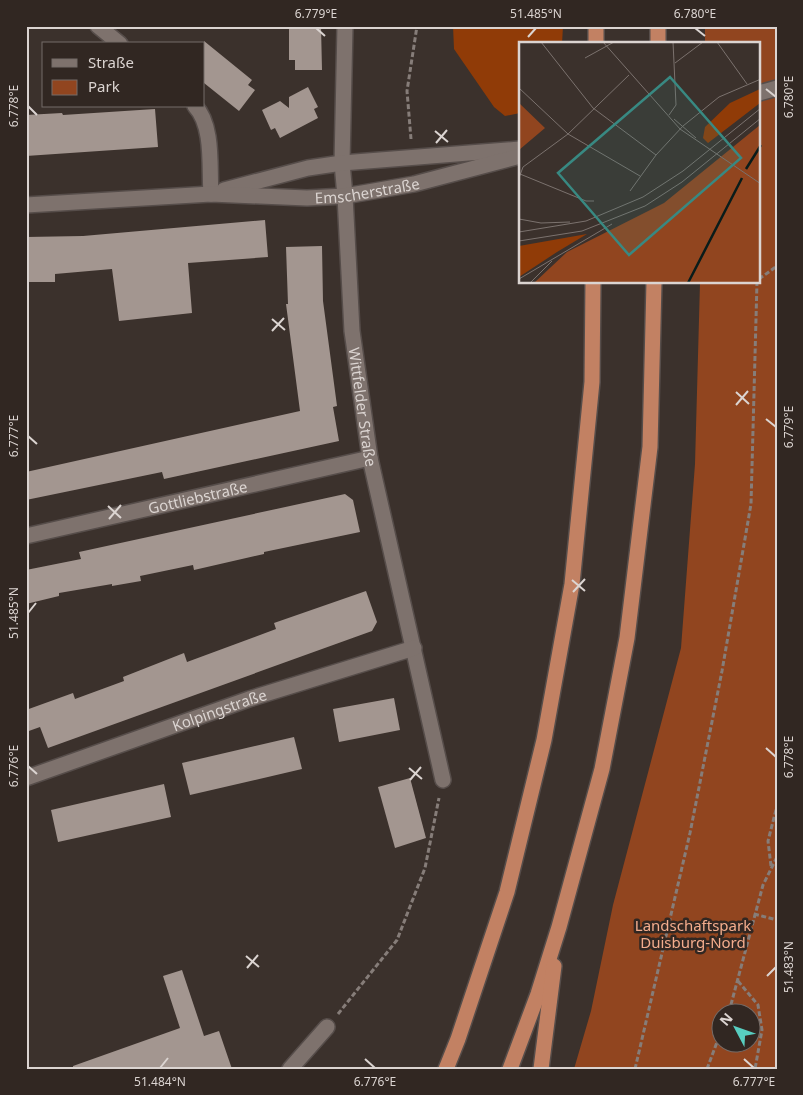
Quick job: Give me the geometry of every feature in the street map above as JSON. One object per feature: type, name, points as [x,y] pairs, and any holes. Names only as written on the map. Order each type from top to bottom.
[{"type":"highway","points":[[596,26],[596,42]]},
{"type":"highway","points":[[658,26],[658,42]]},
{"type":"highway","points":[[446,1069],[458,1039],[507,892],[544,740],[572,584],[592,382],[593,284]]},
{"type":"highway","points":[[510,1069],[538,994],[602,769],[627,638],[650,447],[654,284]]},
{"type":"highway","points":[[541,1069],[558,927]]},
{"type":"street","points":[[98,26],[118,42]]},
{"type":"street","name":"Wittfelder Straße","points":[[345,26],[342,162],[352,331],[370,458],[443,780]]},
{"type":"street","points":[[760,93],[777,88]]},
{"type":"street","points":[[197,108],[202,113],[207,129],[210,194]]},
{"type":"street","name":"Emscherstraße","points":[[210,194],[308,168],[342,162],[519,149]]},
{"type":"street","name":"Emscherstraße","points":[[26,205],[210,194],[306,198],[345,196],[414,184],[519,156]]},
{"type":"street","name":"Gottliebstraße","points":[[26,536],[370,458]]},
{"type":"street","name":"Kolpingstraße","points":[[26,778],[249,699],[414,648]]},
{"type":"street","points":[[290,1069],[327,1027]]},
{"type":"path","points":[[413,157],[407,92],[417,26]]},
{"type":"path","points":[[760,279],[777,266]]},
{"type":"path","points":[[635,1069],[692,823],[722,671],[751,504],[758,284]]},
{"type":"path","points":[[327,1027],[397,940],[425,868],[443,780]]},
{"type":"path","points":[[771,866],[768,841],[777,806]]},
{"type":"path","points":[[732,1002],[763,885],[777,857]]},
{"type":"path","points":[[754,914],[777,920]]},
{"type":"path","points":[[738,981],[758,1006],[762,1030],[755,1069]]},
{"type":"path","points":[[707,1069],[713,1052]]},
{"type":"green space","name":"Landschaftspark Duisburg-Nord","points":[[705,26],[777,26],[777,1069],[574,1069],[591,1011],[613,905],[681,648],[695,464],[700,284],[760,284],[760,42],[705,42]]},
{"type":"shaded area","points":[[453,26],[563,26],[562,42],[519,42],[519,113],[505,116],[494,107],[454,49]]},
{"type":"building","points":[[289,26],[321,26],[322,70],[295,70],[295,60],[289,60]]},
{"type":"building","points":[[204,42],[252,80],[248,85],[255,90],[239,111],[205,84]]},
{"type":"building","points":[[308,87],[318,107],[314,109],[318,118],[280,138],[275,128],[271,130],[262,110],[280,101],[289,108],[289,97]]},
{"type":"building","points":[[155,109],[158,147],[26,156],[26,115],[62,113],[63,115]]},
{"type":"building","points":[[265,220],[268,257],[188,263],[192,313],[119,321],[112,269],[55,274],[55,282],[26,282],[26,237],[83,236]]},
{"type":"building","points":[[322,246],[323,301],[337,406],[333,407],[339,441],[164,479],[162,472],[26,500],[26,472],[300,411],[286,304],[288,304],[286,247]]},
{"type":"building","points":[[345,494],[353,500],[360,532],[264,552],[264,554],[194,570],[193,565],[140,576],[141,581],[59,593],[59,596],[26,604],[26,570],[81,559],[79,552]]},
{"type":"building","points":[[366,591],[377,622],[372,631],[48,748],[40,727],[26,732],[26,710],[73,693],[75,699],[124,681],[123,677],[184,653],[187,662],[276,629],[274,623]]},
{"type":"building","points":[[394,698],[400,730],[339,742],[333,709]]},
{"type":"building","points":[[294,737],[302,769],[190,795],[182,763]]},
{"type":"building","points":[[410,778],[426,838],[395,848],[378,787]]},
{"type":"building","points":[[164,784],[171,817],[58,842],[51,810]]},
{"type":"building","points":[[182,970],[204,1036],[219,1031],[232,1069],[73,1069],[73,1066],[180,1028],[163,976]]}]
